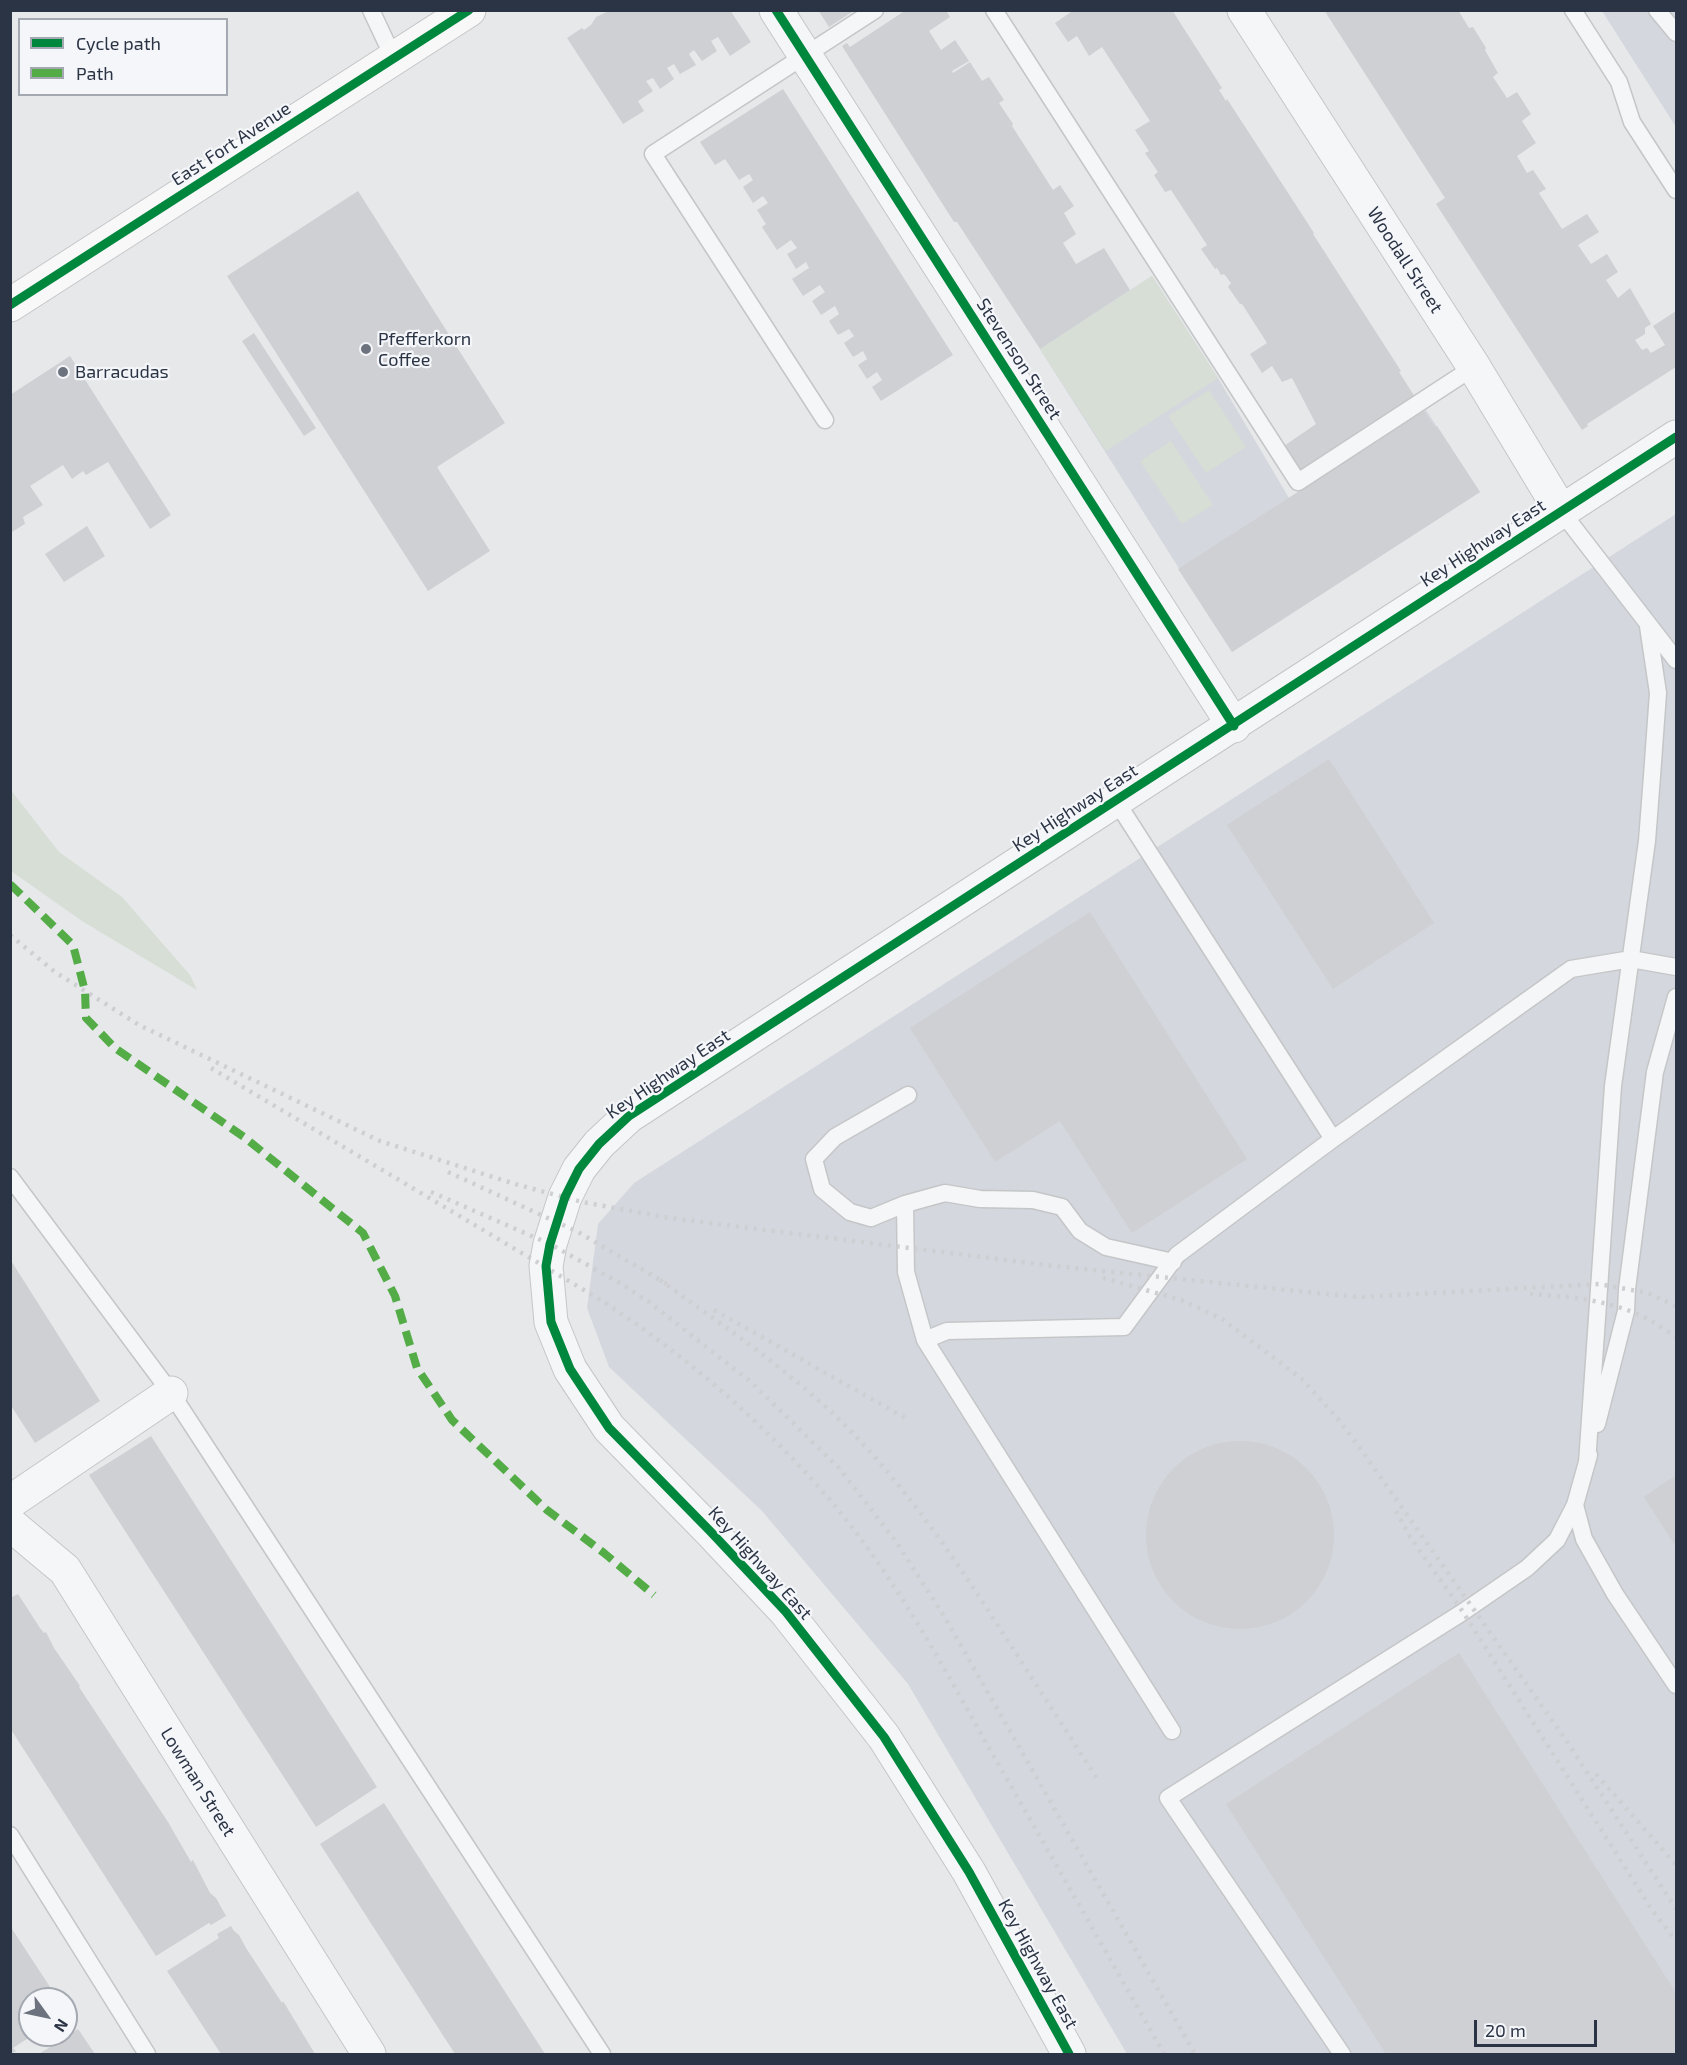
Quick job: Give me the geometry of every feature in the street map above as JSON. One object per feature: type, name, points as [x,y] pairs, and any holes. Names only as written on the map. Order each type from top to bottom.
[{"type":"street","name":"East Fort Avenue","points":[[10,305],[469,10]]},
{"type":"street","name":"Stevenson Street","points":[[776,10],[1234,726]]},
{"type":"street","name":"Woodall Street","points":[[1244,10],[1474,367],[1561,512]]},
{"type":"street","name":"Key Highway East","points":[[1069,2055],[969,1872],[884,1737],[786,1612],[609,1428],[570,1369],[551,1322],[546,1266],[556,1221],[579,1169],[599,1144],[629,1116],[1677,437]]},
{"type":"street","points":[[10,1502],[171,1393]]},
{"type":"street","name":"Lowman Street","points":[[10,1524],[64,1570],[369,2055]]},
{"type":"lane","points":[[371,10],[394,59]]},
{"type":"lane","points":[[825,420],[654,154],[875,10]]},
{"type":"lane","points":[[994,10],[1298,482],[1474,367]]},
{"type":"lane","points":[[1573,10],[1619,82],[1632,122],[1677,190]]},
{"type":"lane","points":[[1657,10],[1677,33]]},
{"type":"lane","points":[[1561,512],[1617,582],[1648,626],[1677,660]]},
{"type":"lane","points":[[1587,1464],[1613,1086],[1647,841],[1658,693],[1648,626]]},
{"type":"lane","points":[[1116,801],[1333,1139]]},
{"type":"lane","points":[[925,1340],[946,1331],[1124,1327],[1177,1255],[1333,1139],[1571,969],[1631,960],[1677,967]]},
{"type":"lane","points":[[1342,2055],[1168,1798],[1463,1612],[1527,1568],[1557,1540],[1575,1504],[1626,1311],[1655,1072],[1677,997]]},
{"type":"lane","points":[[908,1095],[835,1137],[814,1159],[822,1189],[850,1212],[871,1218],[905,1203],[945,1192],[980,1199],[1033,1200],[1062,1207],[1080,1231],[1106,1247],[1173,1262]]},
{"type":"lane","points":[[10,1177],[171,1393],[602,2055]]},
{"type":"lane","points":[[905,1203],[906,1272],[925,1340],[1172,1731]]},
{"type":"lane","points":[[1575,1504],[1584,1539],[1599,1566],[1615,1594],[1677,1685]]},
{"type":"lane","points":[[10,1835],[147,2055]]},
{"type":"shaded area","points":[[1602,11],[1676,11],[1676,127]]},
{"type":"shaded area","points":[[1152,276],[1218,378],[1289,498],[1426,410],[1480,492],[1232,652],[1040,349]]},
{"type":"shaded area","points":[[1152,276],[1218,378],[1106,451],[1040,349]]},
{"type":"shaded area","points":[[1209,390],[1246,447],[1206,473],[1168,416]]},
{"type":"shaded area","points":[[1171,441],[1213,505],[1182,524],[1140,461]]},
{"type":"shaded area","points":[[1676,514],[1676,2054],[1127,2054],[908,1684],[762,1511],[609,1367],[587,1308],[598,1224],[634,1183]]},
{"type":"shaded area","points":[[10,789],[59,852],[122,897],[190,975],[197,990],[82,921],[11,871]]},
{"type":"building","points":[[611,10],[730,10],[751,42],[730,56],[718,37],[711,41],[717,51],[702,61],[694,50],[689,54],[696,65],[680,74],[674,64],[667,68],[674,79],[660,89],[653,78],[646,81],[653,91],[638,101],[644,111],[623,124],[567,38],[582,28],[584,30],[596,17]]},
{"type":"building","points":[[818,10],[851,10],[852,12],[829,27]]},
{"type":"building","points":[[906,10],[946,10],[950,17],[929,31],[941,50],[955,40],[969,61],[952,71],[953,73],[970,62],[982,81],[989,77],[1004,100],[999,103],[1013,124],[1012,126],[1053,190],[1060,185],[1074,206],[1064,213],[1076,234],[1063,243],[1076,264],[1104,248],[1130,290],[1040,349],[957,222],[954,222],[842,46],[847,43],[850,47]]},
{"type":"building","points":[[1074,10],[1172,10],[1222,88],[1219,90],[1314,233],[1415,397],[1300,470],[1284,446],[1316,424],[1292,378],[1282,382],[1272,366],[1262,373],[1250,354],[1267,343],[1228,287],[1231,283],[1224,274],[1221,275],[1217,268],[1215,269],[1201,249],[1207,245],[1171,190],[1165,192],[1154,175],[1158,172],[1145,153],[1149,151],[1135,130],[1150,121],[1102,47],[1089,56],[1077,36],[1068,42],[1055,23]]},
{"type":"building","points":[[1324,10],[1458,10],[1469,28],[1473,27],[1486,48],[1498,73],[1493,77],[1507,98],[1517,92],[1531,114],[1522,121],[1536,143],[1517,156],[1527,173],[1533,170],[1546,189],[1539,193],[1562,229],[1587,214],[1599,232],[1578,245],[1591,264],[1607,254],[1618,272],[1606,280],[1618,298],[1630,288],[1651,324],[1645,328],[1645,334],[1635,340],[1642,350],[1647,348],[1651,353],[1665,345],[1653,326],[1676,311],[1676,367],[1587,424],[1588,426],[1582,430],[1436,204],[1445,198]]},
{"type":"building","points":[[783,89],[953,355],[881,401],[872,387],[882,380],[877,372],[867,379],[858,365],[867,359],[863,351],[853,357],[844,343],[854,336],[849,329],[838,335],[829,321],[839,314],[835,306],[821,315],[812,301],[825,292],[820,285],[803,296],[792,279],[809,268],[806,262],[796,269],[787,254],[797,248],[791,240],[777,250],[762,227],[766,224],[757,210],[768,203],[763,196],[753,203],[743,187],[753,180],[749,174],[739,180],[725,159],[715,165],[700,142]]},
{"type":"building","name":"Pfefferkorn Coffee","points":[[358,191],[505,423],[437,467],[490,551],[428,591],[227,276]]},
{"type":"building","points":[[254,333],[316,428],[304,436],[242,341]]},
{"type":"building","points":[[70,356],[171,515],[150,529],[108,462],[86,475],[83,471],[72,479],[63,465],[30,486],[43,505],[23,517],[25,524],[10,533],[10,395]]},
{"type":"building","points":[[1424,411],[1435,427],[1437,426],[1480,492],[1232,652],[1178,569]]},
{"type":"building","points":[[87,526],[105,556],[64,582],[45,554]]},
{"type":"building","points":[[1329,759],[1434,923],[1333,989],[1227,825]]},
{"type":"building","points":[[1090,912],[1247,1159],[1132,1233],[1060,1121],[995,1162],[910,1028]]},
{"type":"building","points":[[10,1259],[100,1401],[35,1443],[10,1404]]},
{"type":"building","points":[[151,1436],[377,1787],[316,1827],[89,1475]]},
{"type":"building","points":[[1240,1441],[1276,1448],[1292,1457],[1306,1469],[1318,1483],[1327,1499],[1334,1535],[1327,1571],[1318,1587],[1306,1601],[1292,1613],[1276,1622],[1240,1629],[1204,1622],[1188,1613],[1174,1601],[1162,1587],[1153,1571],[1146,1535],[1153,1499],[1162,1483],[1174,1469],[1188,1457],[1204,1448]]},
{"type":"building","points":[[1676,1475],[1676,1547],[1644,1497]]},
{"type":"building","points":[[18,1594],[40,1628],[44,1633],[46,1632],[79,1687],[168,1822],[191,1862],[193,1860],[210,1893],[216,1898],[226,1916],[211,1925],[209,1923],[156,1956],[10,1728],[10,1598]]},
{"type":"building","points":[[1459,1653],[1676,1993],[1676,2054],[1386,2054],[1226,1804]]},
{"type":"building","points":[[384,1803],[545,2054],[455,2054],[320,1844]]},
{"type":"building","points":[[10,1926],[50,1987],[18,1987],[18,2045],[13,2048],[16,2051],[11,2054]]},
{"type":"building","points":[[231,1926],[282,2003],[283,2001],[315,2054],[221,2054],[167,1971],[219,1938],[217,1934]]},
{"type":"building","points":[[78,2029],[95,2054],[39,2054],[50,2047],[78,2047]]},
{"type":"railway","points":[[10,935],[55,972],[139,1025],[380,1141],[515,1184],[582,1202],[670,1218],[1045,1265],[1326,1294],[1360,1297],[1599,1284],[1648,1293],[1676,1306]]},
{"type":"railway","points":[[211,1068],[604,1302],[661,1342],[716,1386],[793,1459],[842,1515],[889,1578],[950,1679],[1164,2054]]},
{"type":"railway","points":[[448,1172],[578,1232],[667,1284]]},
{"type":"railway","points":[[431,1192],[550,1244],[649,1302],[751,1382],[839,1468],[897,1543],[944,1616],[1195,2054]]},
{"type":"railway","points":[[1103,1278],[1181,1300],[1222,1319],[1302,1379],[1338,1419],[1362,1451],[1568,1743],[1676,1909]]},
{"type":"railway","points":[[660,1280],[739,1337],[815,1397],[881,1464],[954,1560],[1098,1780]]},
{"type":"railway","points":[[1530,1294],[1572,1298],[1614,1306],[1645,1317],[1676,1337]]},
{"type":"railway","points":[[714,1310],[909,1420]]},
{"type":"railway","points":[[1396,1511],[1410,1537],[1463,1612],[1652,1910],[1676,1941]]},
{"type":"railway","points":[[1596,1774],[1676,1865]]},
{"type":"marked path","points":[[10,884],[73,945],[85,991],[86,1018],[115,1048],[244,1137],[363,1233],[395,1296],[417,1368],[452,1420],[547,1510],[654,1595]]},
{"type":"cycle path","points":[[10,305],[469,10]]},
{"type":"cycle path","points":[[776,10],[1234,726]]},
{"type":"cycle path","points":[[1069,2054],[969,1872],[884,1737],[786,1612],[609,1428],[570,1369],[551,1322],[546,1266],[550,1244],[565,1197],[579,1169],[599,1144],[629,1116],[1676,437]]},
{"type":"place","name":"Pfefferkorn Coffee","points":[[366,349]]},
{"type":"place","name":"Barracudas","points":[[63,372]]}]
